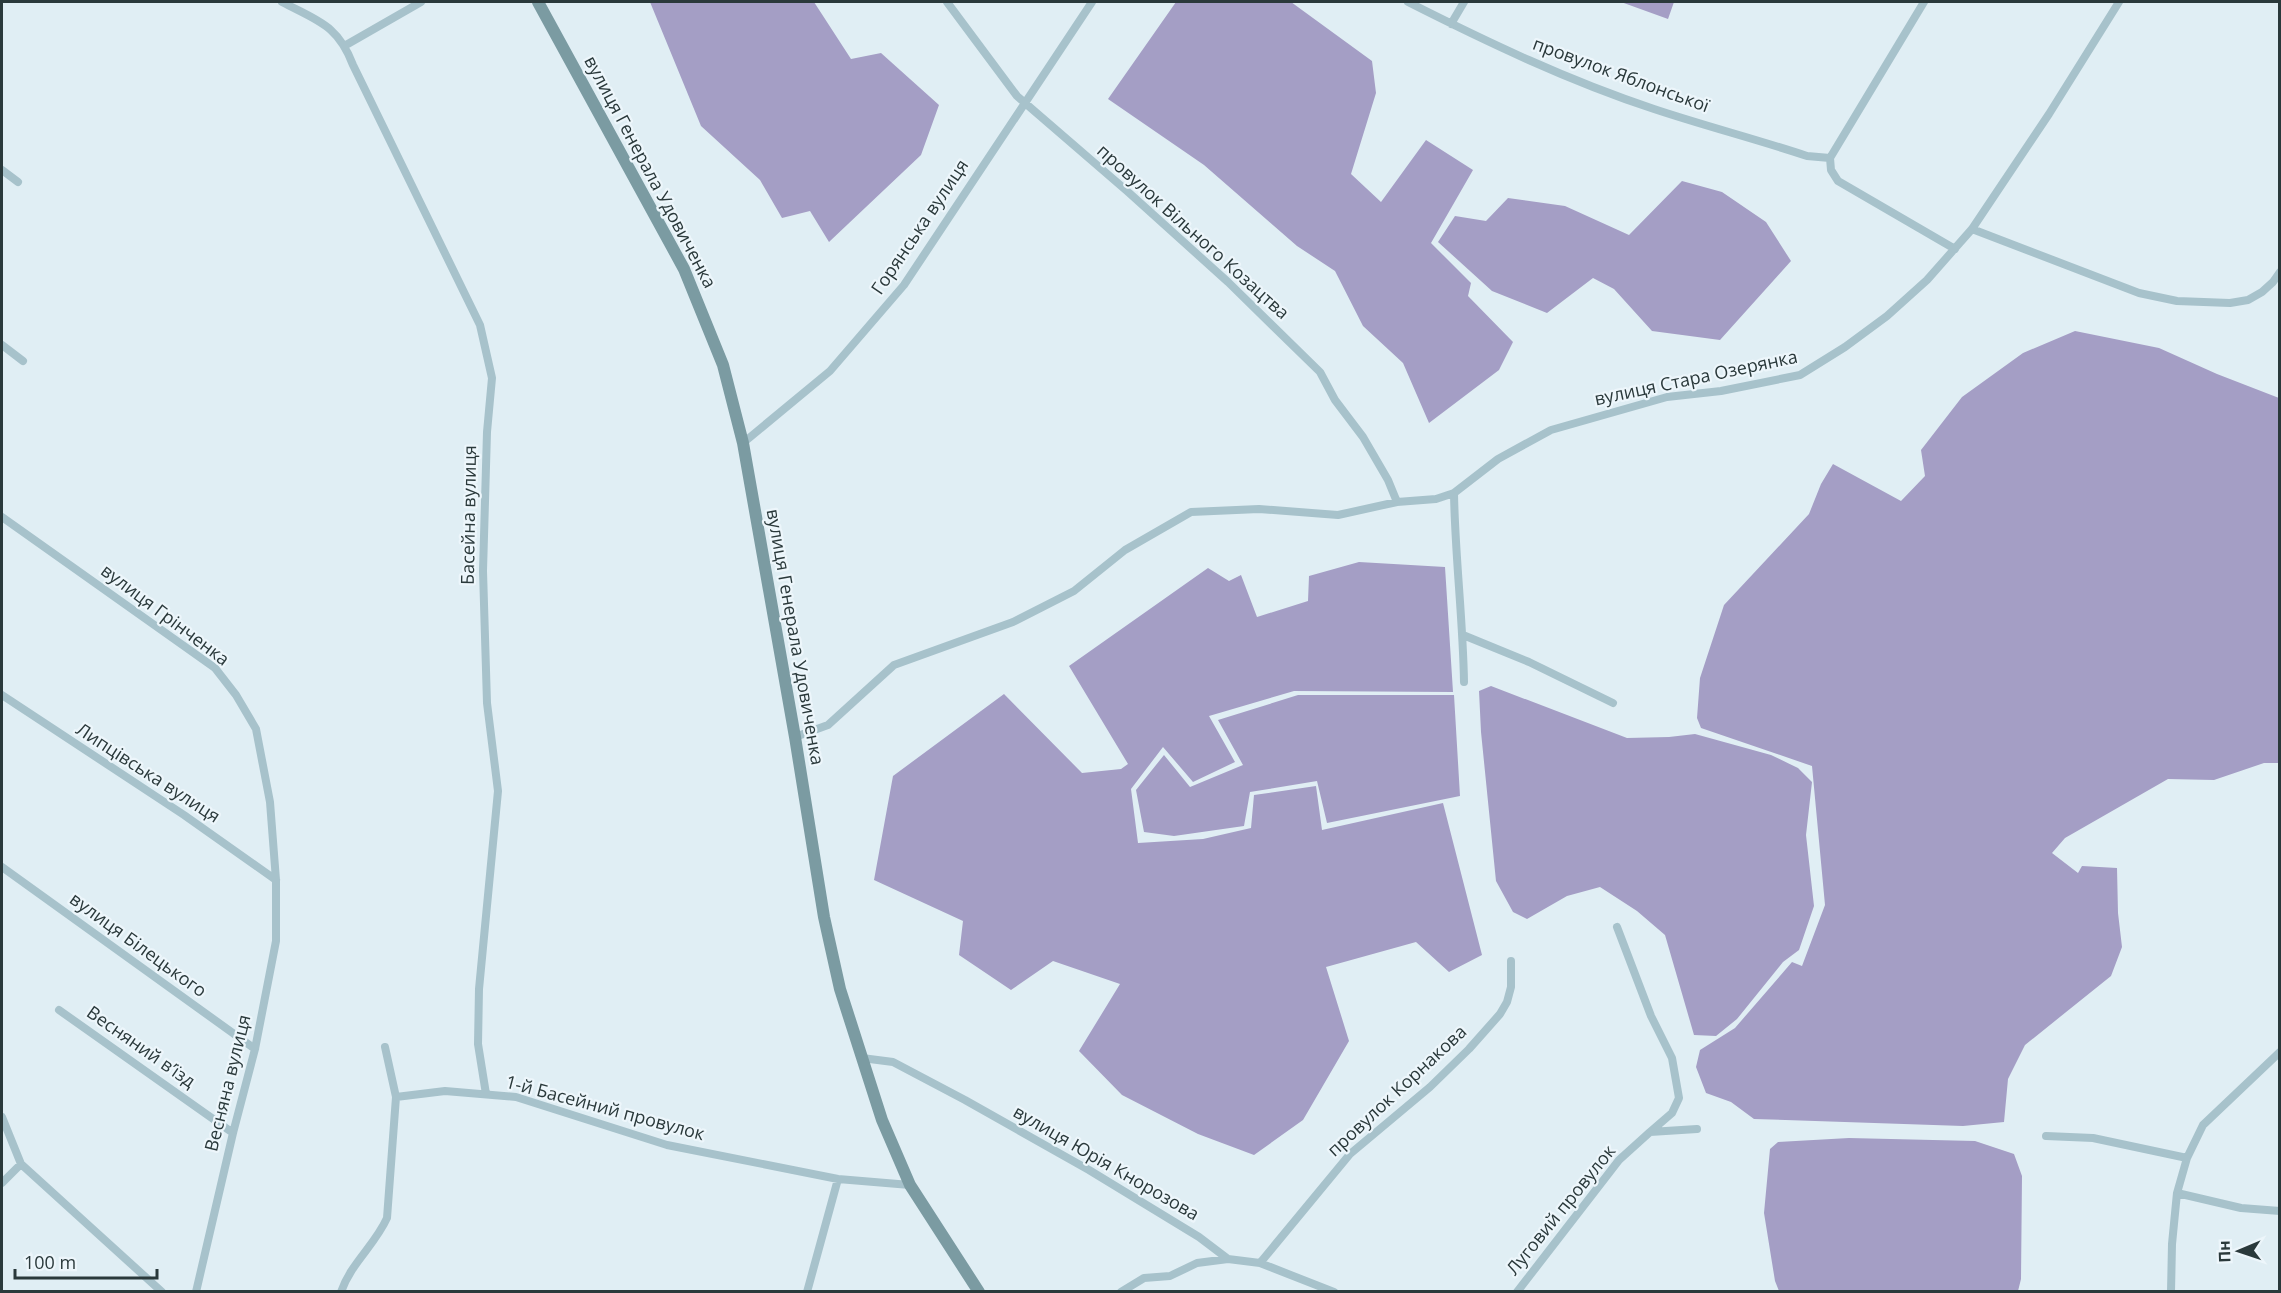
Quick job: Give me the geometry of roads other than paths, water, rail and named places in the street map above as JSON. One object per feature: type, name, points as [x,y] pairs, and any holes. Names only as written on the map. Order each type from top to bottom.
[{"type":"main road","name":"вулиця Генерала Удовиченка","points":[[538,2],[684,269],[723,365],[743,443],[795,737],[824,918],[840,989],[882,1120],[910,1185],[979,1292]]},
{"type":"street","name":"Басейна вулиця","points":[[282,2],[334,31],[345,45],[480,325],[492,378],[487,432],[483,571],[487,703],[498,791],[479,989],[478,1044],[486,1094]]},
{"type":"street","points":[[345,45],[421,2]]},
{"type":"street","name":"провулок Вільного Козацтва","points":[[947,2],[1023,102],[1228,282],[1320,372],[1335,400],[1363,437],[1388,480],[1397,502]]},
{"type":"street","name":"Горянська вулиця","points":[[743,443],[830,371],[904,285],[1023,102],[1092,2]]},
{"type":"street","name":"провулок Яблонської","points":[[1408,2],[1558,72],[1653,109],[1807,156],[1830,158]]},
{"type":"street","points":[[1451,24],[1464,2]]},
{"type":"street","points":[[1924,2],[1830,158],[1831,170],[1838,181],[1954,249]]},
{"type":"street","name":"вулиця Стара Озерянка","points":[[795,737],[828,725],[894,665],[1013,622],[1074,591],[1125,550],[1191,512],[1259,509],[1338,514],[1397,502],[1436,499],[1454,493],[1498,459],[1551,430],[1667,397],[1721,391],[1800,375],[1887,316],[1927,280],[1972,229],[2049,114],[2119,2]]},
{"type":"street","points":[[2,170],[18,182]]},
{"type":"street","points":[[1972,229],[2139,293],[2177,301],[2230,303],[2248,300],[2262,292],[2280,272]]},
{"type":"street","points":[[2,345],[23,361]]},
{"type":"street","points":[[1454,493],[1454,531],[1463,635],[1464,682]]},
{"type":"street","name":"вулиця Грінченка","points":[[2,517],[215,668],[236,695],[256,729],[270,802],[276,880]]},
{"type":"street","points":[[1463,635],[1529,662],[1613,703]]},
{"type":"street","name":"Липцівська вулиця","points":[[2,695],[184,815],[276,880]]},
{"type":"street","name":"вулиця Білецького","points":[[2,867],[255,1049]]},
{"type":"street","name":"Весняна вулиця","points":[[196,1292],[232,1132],[255,1049],[276,941],[276,880]]},
{"type":"street","name":"Луговий провулок","points":[[1517,1292],[1619,1160],[1672,1113],[1679,1098],[1672,1058],[1652,1016],[1617,927]]},
{"type":"street","name":"провулок Корнакова","points":[[1260,1263],[1350,1154],[1430,1087],[1469,1049],[1500,1014],[1508,1002],[1511,987],[1511,961]]},
{"type":"street","name":"Весняний вʼїзд","points":[[59,1010],[232,1132]]},
{"type":"street","points":[[341,1292],[352,1267],[380,1233],[387,1218],[396,1097],[385,1047]]},
{"type":"street","points":[[2171,1292],[2172,1244],[2177,1194],[2187,1158],[2203,1125],[2280,1052]]},
{"type":"street","name":"вулиця Юрія Кнорозова","points":[[862,1058],[893,1062],[964,1100],[1109,1182],[1199,1237],[1228,1259]]},
{"type":"street","name":"1-й Басейний провулок","points":[[396,1097],[445,1091],[516,1096],[667,1145],[838,1179],[910,1185]]},
{"type":"street","points":[[2,1117],[21,1164],[162,1292]]},
{"type":"street","points":[[1650,1132],[1696,1129]]},
{"type":"street","points":[[2046,1136],[2093,1138],[2187,1158]]},
{"type":"street","points":[[2,1183],[21,1164]]},
{"type":"street","points":[[807,1292],[838,1179]]},
{"type":"street","points":[[2177,1194],[2241,1208],[2280,1212]]},
{"type":"street","points":[[1121,1292],[1144,1278],[1170,1276],[1197,1263],[1228,1259],[1260,1263],[1334,1292]]}]
